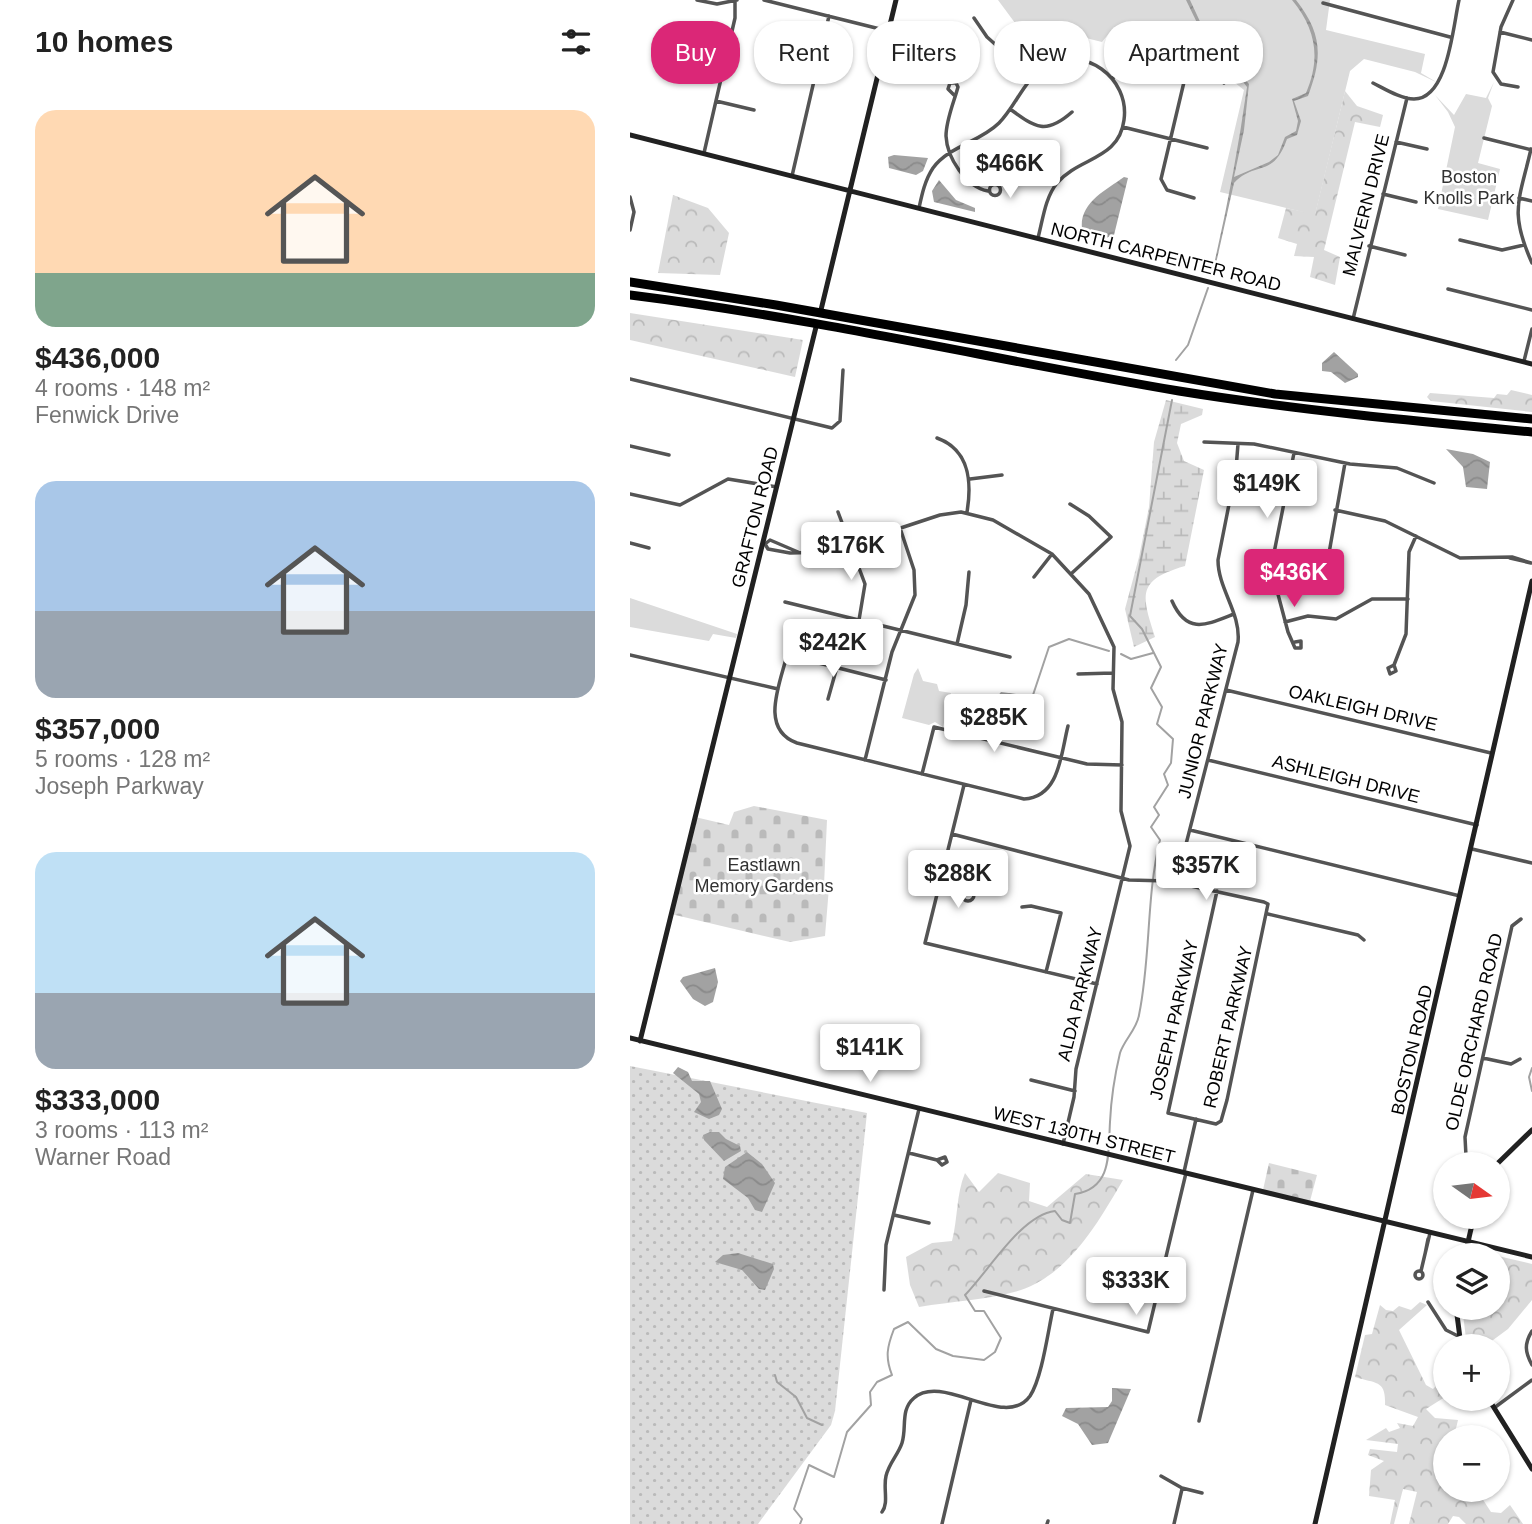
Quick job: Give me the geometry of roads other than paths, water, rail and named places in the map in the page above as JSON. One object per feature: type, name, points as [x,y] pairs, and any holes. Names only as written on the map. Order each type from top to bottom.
[{"type":"highway","points":[[630,282],[776,305],[1275,394],[1532,419]]},
{"type":"highway","points":[[630,295],[777,316],[1182,391],[1378,418],[1532,432]]},
{"type":"street","points":[[697,0],[717,4],[736,0],[735,18],[704,153]]},
{"type":"street","points":[[764,0],[867,25]]},
{"type":"street","name":"GRAFTON ROAD","points":[[891,21],[896,0]]},
{"type":"street","points":[[1373,83],[1406,97],[1424,97],[1437,87],[1459,0]]},
{"type":"street","points":[[1513,0],[1500,32],[1493,75],[1501,84],[1518,87]]},
{"type":"street","points":[[1323,3],[1450,37]]},
{"type":"street","points":[[829,21],[830,16]]},
{"type":"street","points":[[974,18],[994,44]]},
{"type":"street","points":[[1500,32],[1532,40]]},
{"type":"street","points":[[792,176],[813,84]]},
{"type":"street","name":"GRAFTON ROAD","points":[[640,1041],[876,84]]},
{"type":"street","points":[[919,208],[931,172],[951,153],[990,130],[1010,109],[1028,84]]},
{"type":"street","points":[[1038,239],[1048,200],[1057,184],[1071,172],[1107,152],[1123,127],[1124,102],[1116,84]]},
{"type":"street","points":[[1185,84],[1161,183],[1170,192],[1194,198]]},
{"type":"street","points":[[955,96],[946,134],[951,153],[968,182],[988,191]]},
{"type":"street","name":"MALVERN DRIVE","points":[[1353,319],[1406,97]]},
{"type":"street","points":[[716,101],[754,110]]},
{"type":"street","points":[[1010,109],[1031,124],[1046,127],[1060,123],[1072,112]]},
{"type":"street","points":[[1123,127],[1208,148]]},
{"type":"street","name":"NORTH CARPENTER ROAD","points":[[630,135],[1532,364]]},
{"type":"street","points":[[1484,138],[1531,150],[1519,198],[1517,222],[1532,263]]},
{"type":"street","points":[[1396,142],[1427,149]]},
{"type":"street","points":[[1382,194],[1416,202]]},
{"type":"street","points":[[630,197],[634,212],[630,230]]},
{"type":"street","points":[[1519,198],[1532,201]]},
{"type":"street","points":[[1460,240],[1502,250],[1524,245]]},
{"type":"street","points":[[1369,246],[1405,255]]},
{"type":"street","points":[[1448,289],[1532,310]]},
{"type":"street","points":[[1524,362],[1532,329]]},
{"type":"street","points":[[630,379],[830,428],[838,425],[843,370]]},
{"type":"street","points":[[937,439],[947,442],[959,453],[970,479],[967,512]]},
{"type":"street","points":[[1204,442],[1238,444],[1345,463],[1400,469],[1434,483]]},
{"type":"street","name":"JUNIOR PARKWAY","points":[[1177,883],[1238,639],[1234,614],[1218,560],[1236,469],[1238,444]]},
{"type":"street","points":[[630,446],[669,456]]},
{"type":"street","points":[[1294,453],[1271,572],[1276,580],[1274,586],[1285,622],[1295,642]]},
{"type":"street","points":[[1326,570],[1345,463]]},
{"type":"street","points":[[970,479],[1002,475]]},
{"type":"street","points":[[630,495],[680,505],[728,479],[777,487]]},
{"type":"street","points":[[1070,504],[1089,516],[1111,537],[1072,573]]},
{"type":"street","points":[[1335,510],[1381,519],[1464,559],[1510,558],[1531,563]]},
{"type":"street","points":[[838,512],[852,544],[865,587],[859,620]]},
{"type":"street","points":[[798,552],[775,542],[764,543],[768,549],[776,551],[798,552],[822,553],[944,514],[967,512],[984,516],[1013,530],[1052,555],[1072,573],[1094,602],[1115,652],[1113,689],[1122,722],[1122,765],[1091,765],[934,727],[922,774]]},
{"type":"street","points":[[866,760],[886,680],[913,604],[916,583],[900,528]]},
{"type":"street","points":[[1394,666],[1406,634],[1409,552],[1416,536]]},
{"type":"street","points":[[630,543],[649,548]]},
{"type":"street","points":[[1034,577],[1052,555]]},
{"type":"street","points":[[957,644],[967,605],[969,572]]},
{"type":"street","name":"BOSTON ROAD","points":[[1315,1524],[1387,1223],[1529,605],[1532,581]]},
{"type":"street","points":[[1285,622],[1308,616],[1336,619],[1372,599],[1408,599]]},
{"type":"street","points":[[1172,601],[1180,616],[1194,624],[1206,625],[1234,614]]},
{"type":"street","points":[[785,602],[1010,657]]},
{"type":"street","points":[[630,655],[779,690]]},
{"type":"street","points":[[886,680],[787,655],[774,719],[787,739],[1018,798],[1033,798],[1052,784],[1068,726]]},
{"type":"street","points":[[828,699],[837,667]]},
{"type":"street","points":[[1078,674],[1113,673]]},
{"type":"street","name":"OAKLEIGH DRIVE","points":[[1226,690],[1493,754]]},
{"type":"street","name":"ASHLEIGH DRIVE","points":[[1208,760],[1477,825]]},
{"type":"street","name":"ALDA PARKWAY","points":[[1063,1144],[1075,1091],[1076,1073],[1129,852],[1129,834],[1121,811],[1122,765]]},
{"type":"street","points":[[964,785],[925,943],[1097,984]]},
{"type":"street","points":[[1190,830],[1461,896]]},
{"type":"street","points":[[952,834],[1123,878],[1177,883],[1264,902],[1269,906],[1268,914],[1358,934],[1364,940]]},
{"type":"street","points":[[1472,849],[1532,863]]},
{"type":"street","points":[[938,888],[962,894]]},
{"type":"street","name":"JOSEPH PARKWAY","points":[[1196,1119],[1168,1113],[1217,891]]},
{"type":"street","points":[[1022,907],[1031,906],[1060,913],[1046,972]]},
{"type":"street","name":"ROBERT PARKWAY","points":[[1196,1119],[1216,1124],[1221,1121],[1268,914]]},
{"type":"street","name":"OLDE ORCHARD ROAD","points":[[1466,1152],[1464,1139],[1512,926],[1521,919]]},
{"type":"street","name":"WEST 130TH STREET","points":[[630,1038],[1387,1223],[1429,1236],[1469,1242],[1532,1257]]},
{"type":"street","points":[[1483,1058],[1509,1063],[1520,1059]]},
{"type":"street","points":[[1031,1080],[1075,1091]]},
{"type":"street","points":[[884,1290],[884,1257],[919,1109]]},
{"type":"street","points":[[984,1292],[1148,1332],[1196,1119]]},
{"type":"street","points":[[1509,1152],[1532,1130]]},
{"type":"street","points":[[909,1153],[937,1160]]},
{"type":"street","points":[[1199,1421],[1252,1190]]},
{"type":"street","points":[[894,1215],[929,1223]]},
{"type":"street","points":[[1469,1242],[1472,1229]]},
{"type":"street","points":[[1421,1271],[1429,1236]]},
{"type":"street","points":[[1428,1302],[1447,1331],[1454,1334]]},
{"type":"street","points":[[882,1512],[886,1504],[887,1473],[903,1439],[905,1413],[911,1400],[932,1391],[1010,1408],[1029,1397],[1053,1309]]},
{"type":"street","points":[[1532,1331],[1526,1350],[1532,1365]]},
{"type":"street","points":[[1510,1396],[1532,1380]]},
{"type":"street","points":[[942,1524],[971,1400]]},
{"type":"street","points":[[1496,1411],[1532,1469]]},
{"type":"street","points":[[1161,1476],[1182,1488],[1202,1493]]},
{"type":"street","points":[[1174,1524],[1182,1488]]},
{"type":"water","points":[[1186,0],[1190,0],[1200,21],[1196,21]]},
{"type":"water","points":[[1292,0],[1296,0],[1311,23],[1318,57],[1308,96],[1294,101],[1301,121],[1297,135],[1287,139],[1276,160],[1242,176],[1234,183],[1211,277],[1240,135],[1247,87],[1245,84],[1249,84],[1244,130],[1234,177],[1269,162],[1278,155],[1285,137],[1296,131],[1298,121],[1292,99],[1306,93],[1314,68],[1314,44],[1306,22]]},
{"type":"water","points":[[1015,149],[1043,159],[1030,173],[1021,175],[1006,160],[1006,155]]},
{"type":"water","points":[[894,155],[928,158],[923,171],[916,175],[889,168],[888,157]]},
{"type":"water","points":[[1124,177],[1128,178],[1114,235],[1103,239],[1082,229],[1082,220],[1089,205]]},
{"type":"water","points":[[939,180],[956,200],[975,208],[975,212],[934,202],[932,191]]},
{"type":"water","points":[[1334,352],[1358,377],[1345,383],[1331,372],[1322,371],[1322,363]]},
{"type":"water","points":[[1446,449],[1473,454],[1490,462],[1487,489],[1466,487],[1463,467]]},
{"type":"water","points":[[1001,692],[1037,697],[1041,703],[1032,713],[994,708],[992,703]]},
{"type":"water","points":[[715,968],[718,982],[713,1002],[705,1006],[693,999],[680,981],[683,977]]},
{"type":"water","points":[[678,1067],[688,1072],[692,1081],[710,1081],[722,1109],[719,1115],[709,1119],[694,1112],[701,1102],[699,1094],[673,1073]]},
{"type":"water","points":[[719,1132],[740,1146],[741,1151],[724,1161],[704,1140],[703,1135]]},
{"type":"water","points":[[747,1152],[762,1164],[775,1183],[762,1212],[755,1210],[748,1198],[723,1179],[725,1167]]},
{"type":"water","points":[[738,1253],[773,1264],[774,1269],[765,1290],[759,1289],[742,1270],[715,1262],[723,1255]]},
{"type":"water","points":[[1112,1388],[1131,1389],[1108,1443],[1092,1445],[1078,1424],[1062,1416],[1066,1408],[1108,1407],[1112,1401]]},
{"type":"waterway","points":[[1176,360],[1188,345],[1208,288]]},
{"type":"waterway","points":[[800,1524],[802,1519],[794,1509],[809,1465],[834,1477],[847,1432],[871,1405],[870,1392],[877,1382],[892,1375],[888,1352],[894,1329],[908,1322],[936,1349],[953,1356],[984,1360],[995,1352],[1001,1338],[984,1311],[975,1311],[965,1295],[1006,1246],[1030,1223],[1055,1211],[1062,1220],[1070,1223],[1075,1194],[1096,1184],[1106,1167],[1118,1061],[1122,1048],[1138,1020],[1143,993],[1152,883],[1160,840],[1151,827],[1159,815],[1154,807],[1168,785],[1164,774],[1171,763],[1173,739],[1157,724],[1162,707],[1151,688],[1161,667],[1142,629],[1130,616],[1172,400]]},
{"type":"waterway","points":[[1032,698],[1049,647],[1069,639],[1109,651]]},
{"type":"waterway","points":[[1121,654],[1131,659],[1153,653]]},
{"type":"waterway","points":[[1532,1068],[1529,1077],[1532,1091]]},
{"type":"waterway","points":[[775,1375],[777,1382],[796,1397],[807,1418],[822,1425]]},
{"type":"park label","name":"Boston Knolls Park","points":[[1469,187]]},
{"type":"park label","name":"Eastlawn Memory Gardens","points":[[764,875]]}]
